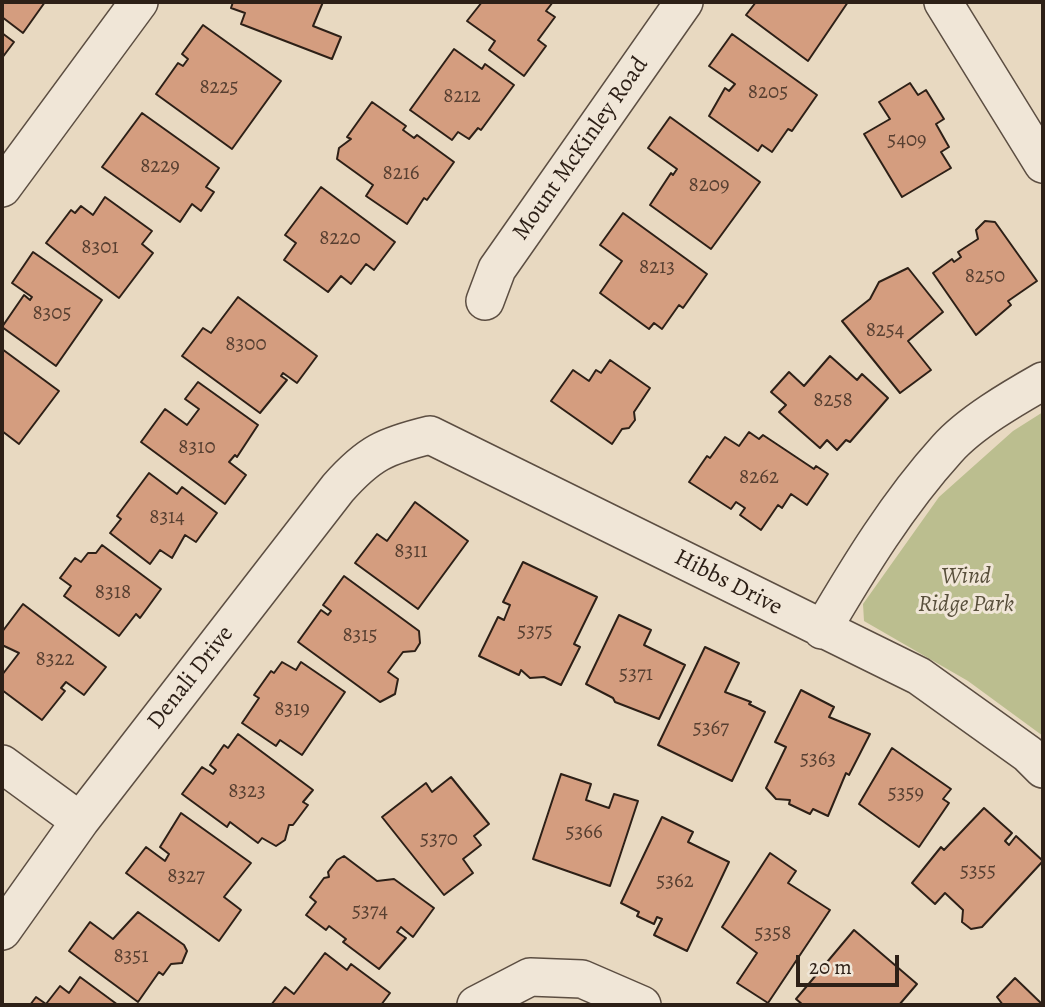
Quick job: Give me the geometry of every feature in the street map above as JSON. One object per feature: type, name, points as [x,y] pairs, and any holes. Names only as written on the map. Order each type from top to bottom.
[{"type":"street","points":[[2,188],[139,2]]},
{"type":"street","name":"Mount McKinley Road","points":[[485,301],[497,269],[684,2]]},
{"type":"street","points":[[943,2],[1043,164]]},
{"type":"street","points":[[822,630],[878,541],[948,447],[1012,399],[1043,381]]},
{"type":"street","name":"Hibbs Drive","points":[[397,443],[429,435],[919,676],[1028,754],[1043,769]]},
{"type":"street","name":"Denali Drive","points":[[2,931],[80,821],[338,488],[363,460],[397,443]]},
{"type":"street","points":[[2,764],[80,821]]},
{"type":"street","points":[[476,1005],[530,977],[582,979],[642,1005]]},
{"type":"green space","name":"Wind Ridge Park","points":[[1043,412],[1043,736],[968,681],[864,621],[863,604],[939,497],[1013,431]]},
{"type":"building","points":[[2,2],[45,2],[23,33],[2,17]]},
{"type":"building","points":[[233,2],[323,2],[313,26],[341,37],[332,59],[241,24],[245,13],[231,8]]},
{"type":"building","points":[[482,2],[553,2],[546,11],[555,17],[538,40],[546,46],[524,76],[489,50],[495,41],[467,21]]},
{"type":"building","points":[[756,2],[848,2],[808,61],[746,15]]},
{"type":"building","points":[[203,25],[281,81],[232,149],[156,94],[178,63],[183,66],[188,59],[182,54]]},
{"type":"building","points":[[2,33],[14,42],[2,58]]},
{"type":"building","points":[[732,34],[817,95],[792,131],[788,129],[772,152],[762,145],[758,151],[709,116],[725,88],[729,91],[735,84],[709,66]]},
{"type":"building","points":[[454,49],[482,69],[485,64],[514,85],[481,130],[478,128],[469,139],[458,132],[452,140],[410,110]]},
{"type":"building","points":[[910,83],[918,95],[926,90],[944,119],[936,124],[949,147],[941,152],[951,168],[902,197],[864,134],[890,119],[879,102]]},
{"type":"building","points":[[372,102],[406,126],[403,130],[414,138],[417,135],[454,162],[427,200],[424,198],[407,224],[366,196],[373,185],[337,159],[339,148],[351,139],[347,137]]},
{"type":"building","points":[[142,113],[219,168],[206,187],[214,192],[201,211],[192,204],[180,222],[102,167]]},
{"type":"building","points":[[670,117],[760,182],[711,249],[650,205],[671,173],[673,175],[677,169],[648,148]]},
{"type":"building","points":[[321,187],[395,242],[374,270],[366,264],[351,284],[341,276],[328,292],[284,260],[296,243],[285,235]]},
{"type":"building","points":[[105,197],[152,231],[142,244],[153,253],[119,298],[46,243],[71,210],[75,213],[81,206],[93,215]]},
{"type":"building","points":[[623,213],[707,274],[683,308],[679,305],[662,329],[654,323],[649,329],[600,293],[622,261],[600,245]]},
{"type":"building","points":[[985,221],[995,222],[1037,281],[1008,301],[1011,305],[976,335],[933,273],[952,259],[954,262],[961,257],[958,252],[978,239],[976,230]]},
{"type":"building","points":[[33,252],[102,300],[56,366],[2,327],[24,295],[30,300],[32,297],[12,283]]},
{"type":"building","points":[[908,268],[943,312],[908,341],[931,370],[900,393],[842,321],[870,299],[879,282]]},
{"type":"building","points":[[238,297],[317,356],[297,383],[283,373],[281,376],[287,380],[260,413],[182,356],[203,328],[211,333]]},
{"type":"building","points":[[2,349],[59,391],[19,444],[2,431]]},
{"type":"building","points":[[830,356],[857,380],[862,374],[888,398],[850,442],[846,440],[837,450],[827,440],[820,448],[779,412],[786,405],[771,392],[789,372],[804,386]]},
{"type":"building","points":[[610,360],[650,388],[634,412],[635,420],[629,428],[622,429],[612,444],[551,401],[573,370],[589,381],[596,370],[601,373]]},
{"type":"building","points":[[198,382],[258,425],[237,457],[235,455],[229,462],[246,475],[225,504],[141,442],[165,409],[187,425],[199,409],[185,399]]},
{"type":"building","points":[[749,432],[759,439],[763,435],[814,469],[816,466],[828,474],[807,505],[791,494],[782,508],[778,505],[761,530],[740,515],[745,508],[736,502],[731,509],[689,482],[707,456],[710,458],[725,437],[739,446]]},
{"type":"building","points":[[149,473],[177,494],[182,487],[217,513],[196,542],[185,535],[172,558],[160,550],[150,564],[110,533],[121,519],[117,516]]},
{"type":"building","points":[[415,502],[468,541],[418,609],[355,563],[377,534],[387,541]]},
{"type":"building","points":[[102,545],[161,589],[140,618],[136,614],[119,636],[64,596],[71,586],[60,578],[75,558],[81,562],[88,553],[96,553]]},
{"type":"building","points":[[523,562],[597,597],[574,644],[580,647],[561,685],[544,677],[530,678],[521,670],[519,675],[479,656],[498,617],[504,620],[510,605],[503,602]]},
{"type":"building","points":[[344,576],[419,631],[420,643],[415,651],[403,652],[388,672],[398,679],[395,694],[380,702],[298,642],[321,610],[328,615],[331,611],[323,605]]},
{"type":"building","points":[[23,604],[106,667],[84,695],[66,682],[61,688],[65,691],[42,720],[2,690],[2,675],[19,653],[2,645],[2,632]]},
{"type":"building","points":[[619,615],[651,630],[644,645],[685,665],[659,719],[615,702],[613,698],[586,684]]},
{"type":"building","points":[[705,647],[739,663],[725,692],[751,702],[749,704],[765,712],[732,781],[658,745]]},
{"type":"building","points":[[282,662],[296,670],[301,662],[345,692],[302,755],[280,740],[276,746],[242,723],[259,698],[254,695],[271,671],[274,673]]},
{"type":"building","points":[[801,690],[834,707],[829,717],[870,734],[849,775],[846,773],[828,816],[813,809],[810,814],[789,804],[790,800],[776,799],[766,788],[786,747],[775,742]]},
{"type":"building","points":[[238,734],[313,790],[303,802],[308,805],[293,825],[289,825],[285,840],[276,846],[262,838],[258,843],[230,822],[227,827],[182,794],[202,767],[213,774],[216,770],[210,765],[224,745],[228,748]]},
{"type":"building","points":[[892,748],[951,789],[943,799],[949,803],[919,847],[859,804]]},
{"type":"building","points":[[561,774],[591,784],[586,800],[609,808],[614,794],[638,801],[610,886],[533,859]]},
{"type":"building","points":[[451,777],[489,824],[474,836],[481,845],[463,859],[473,873],[444,895],[382,817],[426,783],[432,792]]},
{"type":"building","points":[[984,808],[1012,833],[1005,841],[1009,845],[1016,836],[1043,861],[982,927],[971,929],[962,922],[963,910],[945,893],[935,904],[912,883],[941,847],[944,850]]},
{"type":"building","points":[[181,813],[251,863],[224,897],[241,910],[219,941],[126,873],[146,847],[165,861],[169,854],[160,847]]},
{"type":"building","points":[[662,817],[693,832],[688,842],[729,862],[687,951],[654,935],[662,919],[657,917],[654,924],[637,916],[639,912],[621,903]]},
{"type":"building","points":[[770,853],[796,871],[788,883],[830,910],[768,1003],[737,983],[757,953],[722,927]]},
{"type":"building","points":[[344,856],[377,881],[394,879],[434,908],[413,937],[401,927],[397,932],[406,938],[379,969],[343,942],[346,939],[329,926],[326,930],[306,915],[316,902],[310,897],[324,878],[329,877],[328,872],[337,860]]},
{"type":"building","points":[[138,912],[184,945],[187,951],[182,963],[171,964],[163,975],[159,972],[138,1002],[69,951],[90,922],[113,939]]},
{"type":"building","points":[[854,930],[917,984],[899,1005],[803,1005],[796,999]]},
{"type":"building","points":[[325,953],[347,970],[351,964],[390,993],[381,1005],[271,1005],[285,987],[294,994]]},
{"type":"building","points":[[80,977],[118,1005],[30,1005],[36,997],[46,1004],[60,986],[69,993]]},
{"type":"building","points":[[1015,978],[1043,1005],[1003,1005],[997,997]]}]
